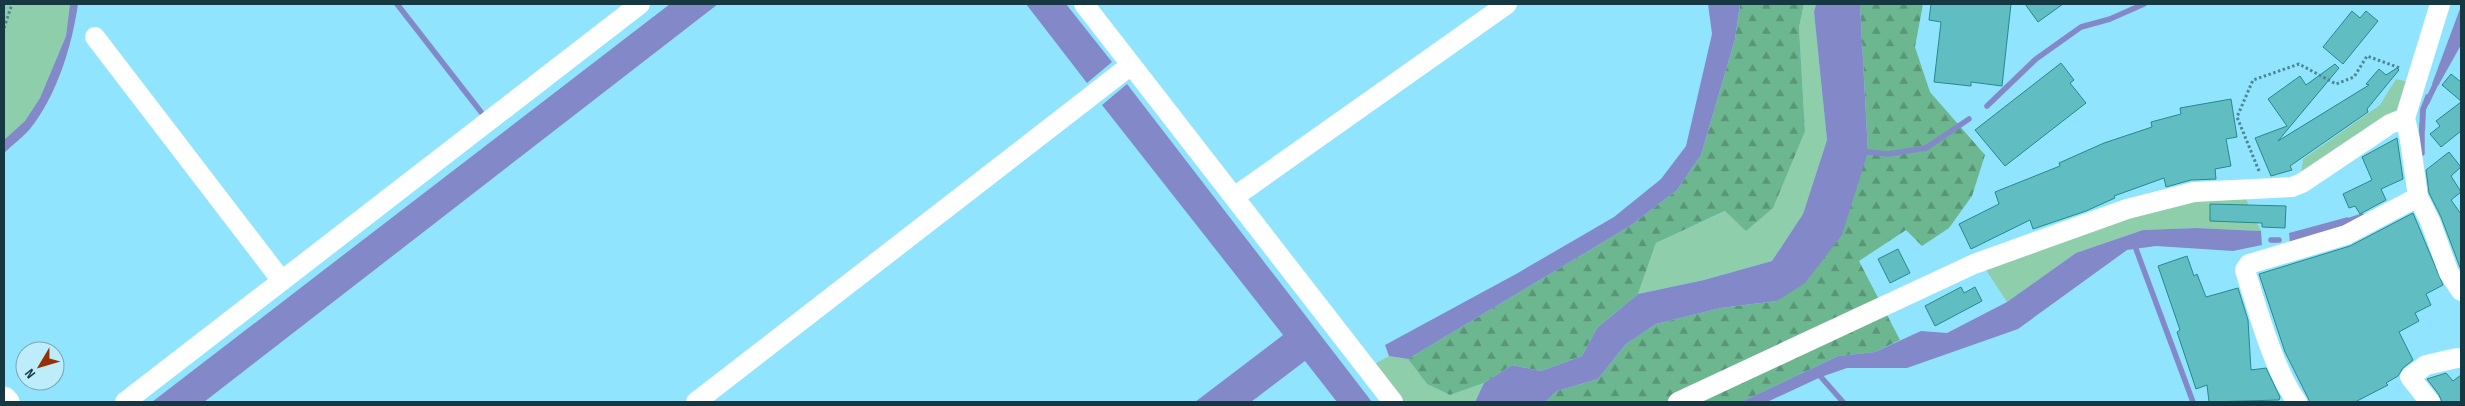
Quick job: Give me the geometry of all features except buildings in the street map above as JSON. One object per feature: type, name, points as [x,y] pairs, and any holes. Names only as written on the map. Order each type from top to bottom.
[{"type":"street","points":[[125,402],[640,4]]},
{"type":"street","points":[[1084,4],[1393,402]]},
{"type":"street","points":[[1234,197],[1507,4]]},
{"type":"street","points":[[2440,4],[2405,118],[2418,197],[2430,221],[2450,272],[2461,291]]},
{"type":"street","points":[[95,37],[282,281]]},
{"type":"street","points":[[696,402],[1131,65]]},
{"type":"street","points":[[1678,402],[1974,264],[2127,209],[2194,192],[2292,186],[2302,183],[2390,124],[2405,118]]},
{"type":"street","points":[[2297,402],[2289,391],[2261,319],[2245,270],[2249,264],[2346,235],[2418,197]]},
{"type":"street","points":[[2430,402],[2410,378],[2426,364],[2460,359]]},
{"type":"path","points":[[4,28],[12,4]]},
{"type":"path","points":[[2266,188],[2237,117],[2253,80],[2299,64],[2336,84],[2354,77],[2367,56],[2417,74]]},
{"type":"green space","points":[[4,4],[70,4],[66,36],[40,98],[25,121],[4,140]]},
{"type":"green space","points":[[1740,4],[1804,4],[1799,27],[1805,131],[1773,208],[1746,231],[1725,211],[1656,243],[1638,294],[1597,328],[1582,356],[1541,371],[1512,365],[1484,383],[1450,395],[1427,384],[1408,359],[1630,226],[1677,190],[1701,155],[1735,39]]},
{"type":"green space","points":[[1804,4],[1816,4],[1814,12],[1827,140],[1803,214],[1772,261],[1704,280],[1638,294],[1656,243],[1726,211],[1805,131],[1799,27]]},
{"type":"green space","points":[[1860,4],[1923,4],[1915,47],[1930,92],[1985,155],[1972,196],[1949,228],[1922,246],[1906,230],[1859,261],[1900,340],[1875,352],[1838,356],[1741,402],[1545,402],[1557,391],[1598,379],[1626,344],[1656,324],[1721,308],[1777,301],[1868,152]]},
{"type":"green space","points":[[2396,79],[2409,82],[2400,110],[2301,175],[2303,159],[2380,105]]},
{"type":"green space","points":[[2246,199],[2261,231],[2196,228],[2143,230],[2076,253],[2007,302],[1986,270],[2127,215],[2193,200]]},
{"type":"green space","points":[[1389,356],[1408,359],[1427,384],[1450,395],[1484,383],[1475,402],[1404,402],[1375,364]]},
{"type":"water","points":[[70,4],[78,4],[72,36],[55,86],[40,116],[30,129],[4,153],[4,140],[25,121],[40,98],[66,36]]},
{"type":"water","points":[[670,4],[718,4],[204,402],[152,402]]},
{"type":"water","points":[[1026,4],[1066,4],[1112,62],[1087,83]]},
{"type":"water","points":[[1708,4],[1740,4],[1735,39],[1701,155],[1677,190],[1630,226],[1408,359],[1389,356],[1385,345],[1516,274],[1614,217],[1661,179],[1686,146],[1712,34]]},
{"type":"water","points":[[1816,4],[1860,4],[1868,152],[1842,235],[1805,283],[1777,301],[1721,308],[1656,324],[1626,344],[1598,379],[1557,391],[1545,402],[1475,402],[1484,383],[1512,365],[1541,371],[1582,356],[1597,328],[1638,294],[1704,280],[1772,261],[1803,214],[1827,140],[1814,12]]},
{"type":"water","points":[[2461,6],[2461,45],[2438,86],[2432,84]]},
{"type":"water","points":[[1127,84],[1372,402],[1337,402],[1305,361],[1251,402],[1195,402],[1283,335],[1102,105]]},
{"type":"water","points":[[2426,94],[2432,96],[2426,110],[2425,131],[2419,133],[2420,109]]},
{"type":"water","points":[[2348,217],[2351,223],[2290,244],[2289,233]]},
{"type":"water","points":[[2196,228],[2261,231],[2262,245],[2233,251],[2156,246],[2127,250],[2018,329],[1907,368],[1847,368],[1821,377],[1767,402],[1741,402],[1838,356],[1875,352],[1921,331],[1947,333],[2007,302],[2076,253],[2143,230]]},
{"type":"waterway","points":[[397,4],[481,112]]},
{"type":"waterway","points":[[1987,106],[2036,59],[2081,27],[2110,19],[2144,4]]},
{"type":"waterway","points":[[2427,102],[2438,79]]},
{"type":"waterway","points":[[1868,152],[1888,154],[1926,148],[1969,119]]},
{"type":"waterway","points":[[2422,125],[2422,153]]},
{"type":"waterway","points":[[2342,223],[2362,216]]},
{"type":"waterway","points":[[2271,240],[2279,240]]},
{"type":"waterway","points":[[2136,249],[2193,402]]},
{"type":"waterway","points":[[1821,377],[1843,402]]}]
